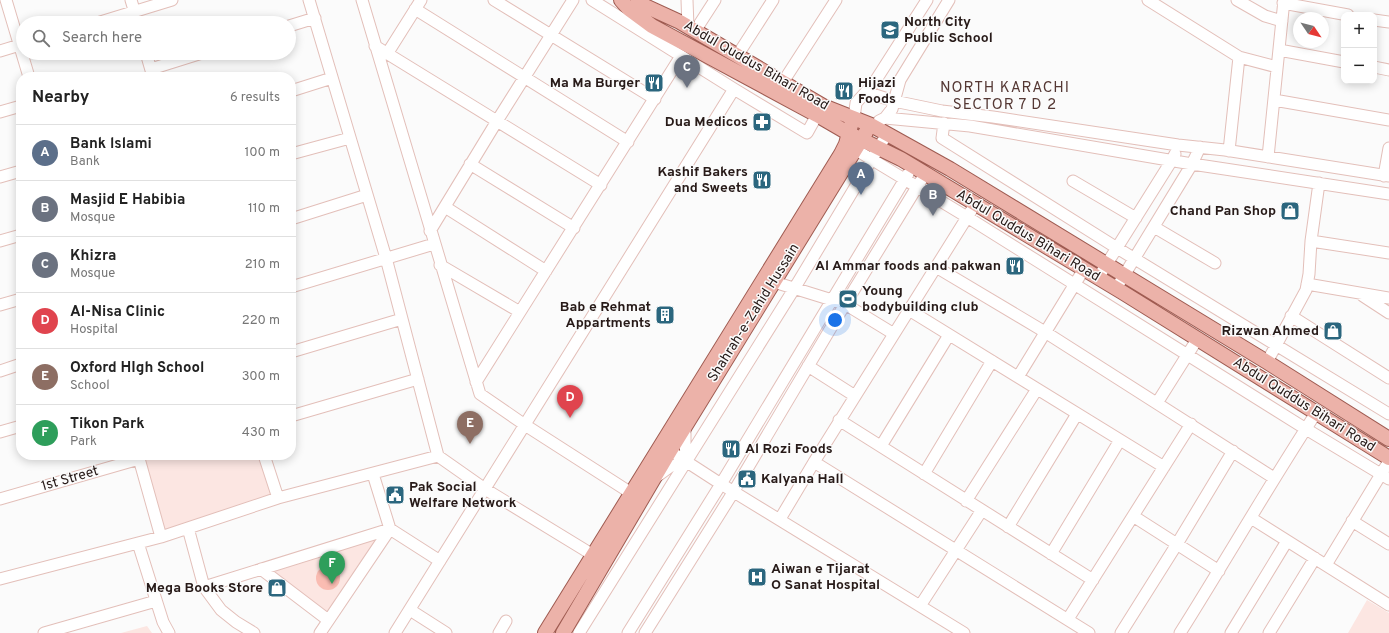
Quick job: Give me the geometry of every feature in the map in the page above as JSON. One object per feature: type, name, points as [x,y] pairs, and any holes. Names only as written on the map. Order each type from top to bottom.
[{"type":"main road","name":"Abdul Quddus Bihari Road","points":[[621,0],[629,9],[652,26],[817,115],[853,141],[875,153],[901,159],[1198,338],[1389,460]]},
{"type":"main road","name":"Abdul Quddus Bihari Road","points":[[638,0],[645,6],[691,29],[823,106],[871,125],[950,169],[1107,264],[1389,439]]},
{"type":"main road","name":"Shahrah-e-Zahid Hussain","points":[[563,633],[653,479],[774,282],[853,141],[854,118]]},
{"type":"main road","name":"Shahrah-e-Zahid Hussain","points":[[545,633],[853,141],[871,125]]},
{"type":"street","points":[[6,0],[16,28]]},
{"type":"street","points":[[131,0],[135,16]]},
{"type":"street","points":[[140,16],[172,0]]},
{"type":"street","points":[[309,0],[386,258],[438,456],[485,490],[593,555]]},
{"type":"street","points":[[362,0],[440,265],[480,394],[525,425],[632,493]]},
{"type":"street","points":[[494,0],[655,99]]},
{"type":"street","points":[[430,231],[470,164],[573,0]]},
{"type":"street","points":[[593,0],[807,133],[817,115]]},
{"type":"street","points":[[687,0],[691,29]]},
{"type":"street","points":[[691,29],[715,0]]},
{"type":"street","points":[[738,56],[773,0]]},
{"type":"street","points":[[783,82],[836,0]]},
{"type":"street","name":"Shahrah-e-Zahid Hussain","points":[[854,118],[856,103],[874,83],[927,0]]},
{"type":"street","points":[[871,125],[885,118],[892,109],[900,80],[949,0]]},
{"type":"street","points":[[1148,0],[1239,57],[1277,67]]},
{"type":"street","points":[[1237,0],[1265,16],[1282,21]]},
{"type":"street","points":[[1268,157],[1284,2],[1341,14]]},
{"type":"street","points":[[388,54],[418,4],[524,77],[628,142]]},
{"type":"street","points":[[296,24],[315,18]]},
{"type":"street","points":[[1377,20],[1389,22]]},
{"type":"street","points":[[375,46],[601,185]]},
{"type":"street","points":[[0,51],[16,47]]},
{"type":"street","points":[[1279,50],[1341,61]]},
{"type":"street","points":[[476,382],[682,56]]},
{"type":"street","points":[[1229,151],[1239,57]]},
{"type":"street","points":[[25,60],[28,72]]},
{"type":"street","points":[[148,60],[152,72]]},
{"type":"street","points":[[154,72],[184,60]]},
{"type":"street","points":[[1377,68],[1389,70]]},
{"type":"street","points":[[296,89],[332,78]]},
{"type":"street","points":[[395,633],[734,89]]},
{"type":"street","points":[[866,92],[894,101],[942,111],[1229,151],[1386,176],[1389,148]]},
{"type":"street","points":[[1274,100],[1389,120]]},
{"type":"street","points":[[0,112],[16,107]]},
{"type":"street","points":[[885,118],[970,126],[1192,164],[1389,194]]},
{"type":"street","points":[[944,123],[942,138],[1117,248],[1389,414]]},
{"type":"street","points":[[579,633],[794,289],[887,134]]},
{"type":"street","points":[[296,153],[350,138]]},
{"type":"street","points":[[1098,278],[1172,160],[1178,145]]},
{"type":"street","points":[[1116,288],[1192,164],[1200,147]]},
{"type":"street","points":[[875,153],[904,179],[1188,354],[1306,429],[1385,476]]},
{"type":"street","points":[[470,164],[574,228]]},
{"type":"street","points":[[628,633],[721,484],[912,166]]},
{"type":"street","points":[[0,177],[16,172]]},
{"type":"street","points":[[645,633],[734,491],[925,174]]},
{"type":"street","points":[[1073,181],[1136,218]]},
{"type":"street","points":[[1266,362],[1306,290],[1319,183]]},
{"type":"street","points":[[296,217],[367,195]]},
{"type":"street","points":[[780,519],[975,204]]},
{"type":"street","points":[[445,207],[546,271]]},
{"type":"street","points":[[1154,227],[1215,263]]},
{"type":"street","points":[[0,241],[16,236]]},
{"type":"street","points":[[1311,241],[1389,253]]},
{"type":"street","points":[[296,285],[434,244]]},
{"type":"street","points":[[440,265],[520,312]]},
{"type":"street","points":[[936,267],[1045,332],[1274,478]]},
{"type":"street","points":[[1018,378],[1084,269]]},
{"type":"street","points":[[774,282],[846,304],[894,334]]},
{"type":"street","points":[[1307,284],[1389,298]]},
{"type":"street","points":[[1360,294],[1389,313]]},
{"type":"street","points":[[0,305],[16,300]]},
{"type":"street","points":[[909,310],[1164,467]]},
{"type":"street","points":[[1291,316],[1389,378]]},
{"type":"street","points":[[296,351],[402,319]]},
{"type":"street","points":[[881,446],[949,335]]},
{"type":"street","points":[[1157,403],[1198,338]]},
{"type":"street","points":[[924,474],[992,361]]},
{"type":"street","points":[[0,371],[16,366]]},
{"type":"street","points":[[808,366],[855,396]]},
{"type":"street","points":[[296,415],[418,379]]},
{"type":"street","points":[[966,501],[1037,389]]},
{"type":"street","points":[[686,406],[685,445],[687,461]]},
{"type":"street","points":[[1182,632],[1274,478],[1316,413]]},
{"type":"street","points":[[1008,527],[1077,414]]},
{"type":"street","points":[[840,420],[1093,580]]},
{"type":"street","points":[[1068,620],[1191,424]]},
{"type":"street","points":[[0,432],[16,427]]},
{"type":"street","points":[[1051,554],[1120,440]]},
{"type":"street","points":[[670,451],[721,484],[964,633]]},
{"type":"street","points":[[1121,633],[1233,451]]},
{"type":"street","points":[[0,579],[161,537],[278,498],[438,456]]},
{"type":"street","name":"1st Street","points":[[0,499],[129,460]]},
{"type":"street","points":[[140,460],[161,537]]},
{"type":"street","points":[[266,460],[278,498]]},
{"type":"street","points":[[1326,565],[1352,521],[1385,476],[1389,460]]},
{"type":"street","points":[[623,507],[653,479],[671,466],[687,461]]},
{"type":"street","points":[[814,462],[1089,633]]},
{"type":"street","points":[[373,474],[390,529],[440,561]]},
{"type":"street","points":[[920,606],[982,510]]},
{"type":"street","points":[[1133,516],[1219,571]]},
{"type":"street","points":[[1251,518],[1389,605]]},
{"type":"street","points":[[1352,521],[1389,544]]},
{"type":"street","points":[[188,528],[204,587],[221,610],[236,622],[254,633]]},
{"type":"street","points":[[204,587],[390,529]]},
{"type":"street","points":[[320,633],[390,529]]},
{"type":"street","points":[[1231,633],[1288,541]]},
{"type":"street","points":[[138,543],[163,622],[169,633]]},
{"type":"street","points":[[1268,633],[1315,558]]},
{"type":"street","points":[[261,570],[328,620]]},
{"type":"street","points":[[44,633],[156,601]]},
{"type":"street","points":[[410,610],[446,633]]},
{"type":"street","points":[[499,633],[506,622]]},
{"type":"shaded area","points":[[139,460],[267,460],[278,498],[161,537]]},
{"type":"shaded area","points":[[390,529],[328,620],[261,569]]},
{"type":"shaded area","points":[[328,566],[337,569],[340,578],[337,587],[328,590],[319,587],[316,578],[319,569]]},
{"type":"shaded area","points":[[1367,600],[1389,613],[1389,633],[1348,633]]},
{"type":"shaded area","points":[[147,626],[152,633],[121,633]]},
{"type":"place","name":"North City Public School","points":[[890,30]]},
{"type":"place","name":"Ma Ma Burger","points":[[654,83]]},
{"type":"place","name":"Khizra","points":[[687,88]]},
{"type":"place","name":"Hijazi Foods","points":[[844,91]]},
{"type":"place","name":"Dua Medicos","points":[[762,122]]},
{"type":"place","name":"Kashif Bakers and Sweets","points":[[762,180]]},
{"type":"place","name":"Bank lslami","points":[[861,195]]},
{"type":"place","name":"Chand Pan Shop","points":[[1290,211]]},
{"type":"place","name":"Masjid E Habibia","points":[[933,216]]},
{"type":"place","name":"Al Ammar foods and pakwan","points":[[1015,266]]},
{"type":"place","name":"Young bodybuilding club","points":[[848,299]]},
{"type":"place","name":"Bab e Rehmat Appartments","points":[[665,315]]},
{"type":"place","name":"Rizwan Ahmed","points":[[1333,331]]},
{"type":"place","name":"Al-Nisa Clinic","points":[[570,418]]},
{"type":"place","name":"Oxford HIgh School","points":[[470,444]]},
{"type":"place","name":"Al Rozi Foods","points":[[731,449]]},
{"type":"place","name":"Kalyana Hall","points":[[747,479]]},
{"type":"place","name":"Pak Social Welfare Network","points":[[395,495]]},
{"type":"place","name":"Aiwan e Tijarat O Sanat Hospital","points":[[757,577]]},
{"type":"place","name":"Tikon Park","points":[[332,584]]},
{"type":"place","name":"Mega Books Store","points":[[277,588]]},
{"type":"district","name":"NORTH KARACHI SECTOR 7 D 2","points":[[1005,96]]}]
